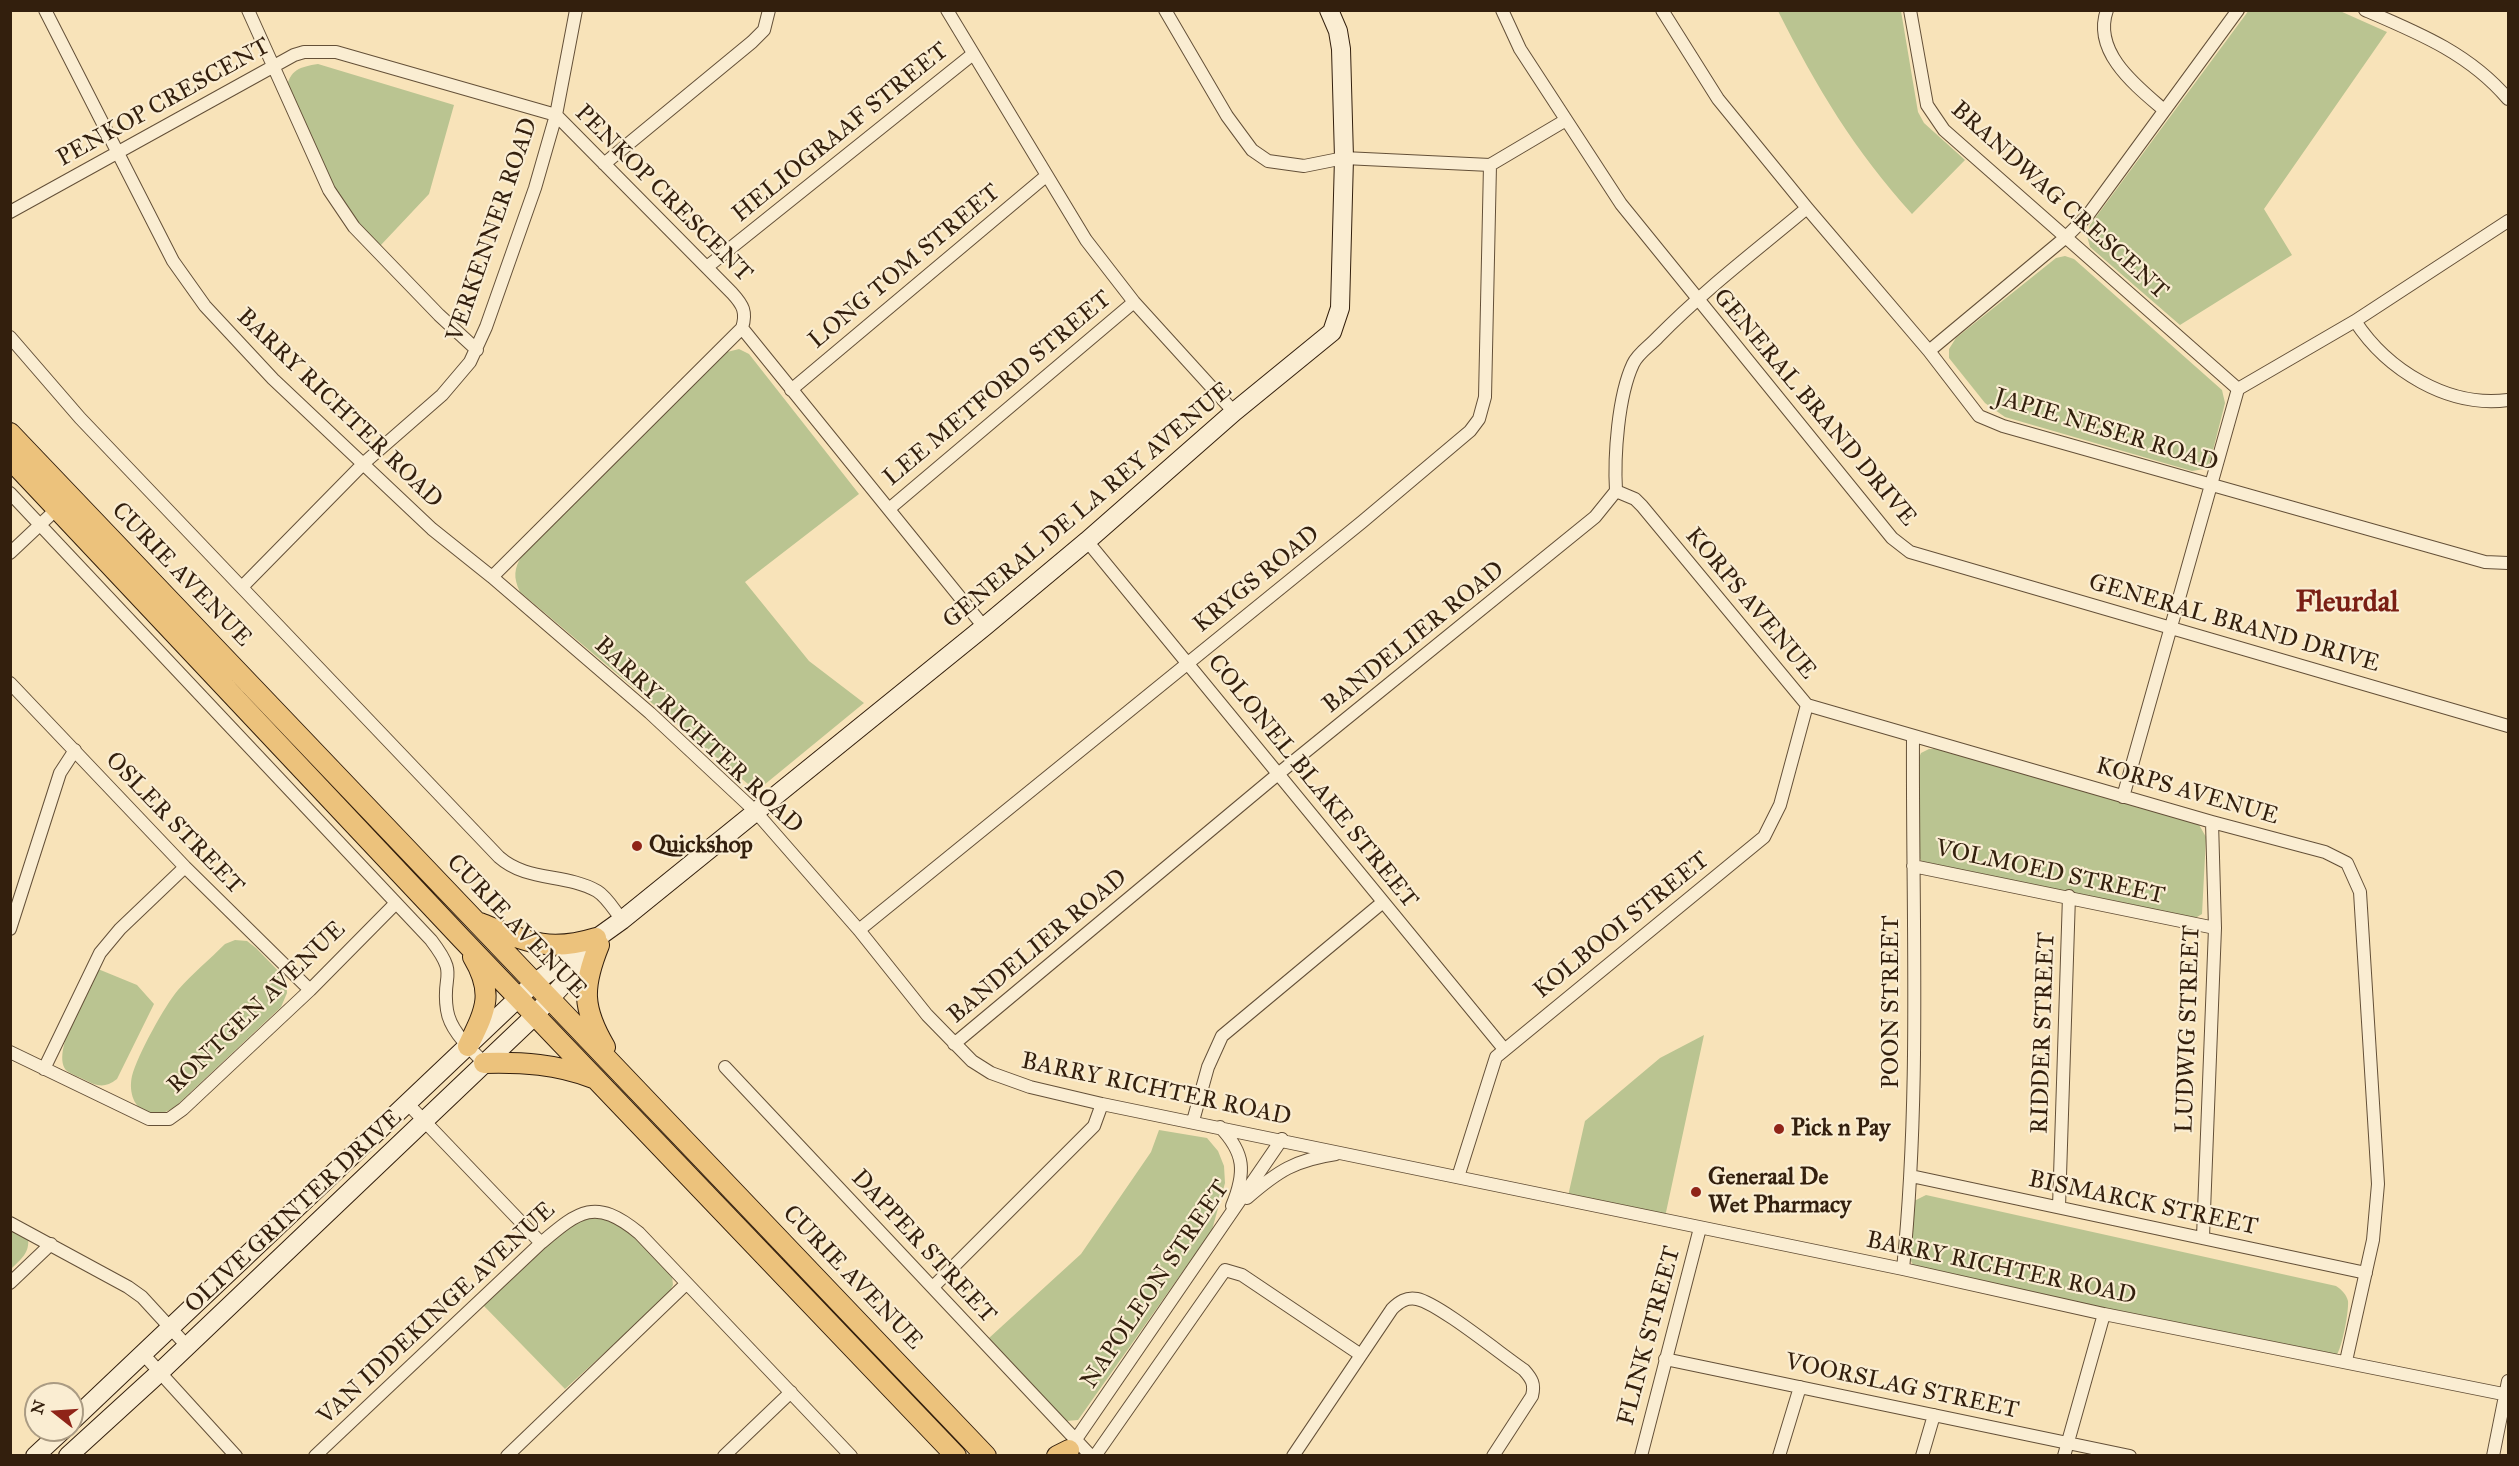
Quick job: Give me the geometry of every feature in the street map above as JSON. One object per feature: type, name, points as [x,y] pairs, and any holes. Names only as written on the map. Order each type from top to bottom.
[{"type":"main road","name":"CURIE AVENUE","points":[[10,433],[64,503],[461,938],[956,1455]]},
{"type":"main road","name":"CURIE AVENUE","points":[[10,459],[64,503],[475,921],[986,1455]]},
{"type":"main road","points":[[475,921],[535,943],[564,946],[598,942],[585,990],[587,1006],[595,1030],[621,1073]]},
{"type":"main road","points":[[461,938],[482,972],[486,989],[486,1008],[468,1047]]},
{"type":"main road","points":[[484,1063],[543,1064],[571,1069],[598,1080]]},
{"type":"main road","points":[[946,1414],[987,1447],[1004,1455]]},
{"type":"street","name":"BARRY RICHTER ROAD","points":[[45,10],[173,261],[205,306],[273,379],[432,529],[492,577],[650,712],[755,811],[860,930],[954,1044],[972,1061],[1003,1078],[1102,1104],[1282,1139],[1902,1269],[2104,1314],[2507,1395]]},
{"type":"street","points":[[248,10],[329,190],[344,215],[439,315],[477,350]]},
{"type":"street","name":"VERKENNER ROAD","points":[[243,586],[364,463],[442,395],[477,350],[535,188],[556,115],[576,10]]},
{"type":"street","points":[[604,164],[752,42],[764,30],[769,10]]},
{"type":"street","points":[[947,10],[1086,240],[1134,302],[1234,412]]},
{"type":"street","points":[[1165,10],[1227,116],[1260,157],[1281,164],[1304,166],[1344,158],[1490,165],[1566,120]]},
{"type":"street","name":"GENERAL DE LA REY AVENUE","points":[[550,1000],[598,942],[622,920],[984,627],[1087,541],[1234,412],[1327,338],[1337,324],[1340,308],[1344,158],[1341,49],[1338,31],[1329,10]]},
{"type":"street","name":"GENERAL BRAND DRIVE","points":[[1502,10],[1520,49],[1621,204],[1892,538],[1910,552],[2172,626],[2508,726]]},
{"type":"street","name":"JAPIE NESER ROAD","points":[[1662,10],[1718,99],[1929,351],[1979,416],[1988,421],[2485,562],[2508,563]]},
{"type":"street","name":"BRANDWAG CRESCENT","points":[[1910,10],[1924,93],[1933,116],[1944,130],[2238,389]]},
{"type":"street","points":[[2107,10],[2104,31],[2118,67],[2164,110]]},
{"type":"street","points":[[1929,351],[2066,237],[2088,215],[2238,10]]},
{"type":"street","points":[[2365,10],[2459,54],[2493,81],[2508,99]]},
{"type":"street","name":"PENKOP CRESCENT","points":[[10,212],[273,67],[304,52],[336,51],[556,115],[743,306],[746,316],[742,328]]},
{"type":"street","name":"HELIOGRAAF STREET","points":[[707,267],[973,54]]},
{"type":"street","name":"KRYGS ROAD","points":[[860,930],[1362,522],[1476,424],[1485,397],[1490,165]]},
{"type":"street","name":"LONG TOM STREET","points":[[791,390],[1046,176]]},
{"type":"street","points":[[1616,491],[1615,467],[1620,420],[1633,364],[1696,299],[1807,208]]},
{"type":"street","points":[[2123,797],[2238,389],[2355,321],[2508,221]]},
{"type":"street","name":"LEE METFORD STREET","points":[[889,508],[1134,302]]},
{"type":"street","points":[[2355,321],[2364,335],[2397,367],[2418,382],[2470,398],[2508,400]]},
{"type":"street","points":[[492,577],[742,328],[984,627]]},
{"type":"street","name":"CURIE AVENUE","points":[[10,337],[80,418],[243,586],[414,770],[510,866],[598,892],[622,920]]},
{"type":"street","name":"KORPS AVENUE","points":[[1616,491],[1635,499],[1807,705],[2339,857],[2353,872],[2360,892],[2378,1184],[2375,1224],[2366,1274],[2346,1361]]},
{"type":"street","name":"BANDELIER ROAD","points":[[954,1044],[1278,774],[1569,540],[1595,518],[1616,491]]},
{"type":"street","points":[[10,493],[431,940],[447,960],[449,972],[447,1008],[451,1023],[468,1047],[484,1063]]},
{"type":"street","points":[[10,553],[64,503]]},
{"type":"street","name":"COLONEL BLAKE STREET","points":[[1087,541],[1504,1049]]},
{"type":"street","name":"OSLER STREET","points":[[10,683],[185,867],[310,990]]},
{"type":"street","name":"KOLBOOI STREET","points":[[1458,1177],[1493,1064],[1504,1049],[1764,837],[1780,805],[1807,705]]},
{"type":"street","name":"POON STREET","points":[[1902,1269],[1911,1176],[1913,736]]},
{"type":"street","points":[[10,929],[60,773],[75,750]]},
{"type":"street","name":"LUDWIG STREET","points":[[2203,1237],[2215,928],[2211,822]]},
{"type":"street","name":"VOLMOED STREET","points":[[1913,866],[2069,896],[2215,928]]},
{"type":"street","points":[[44,1069],[100,953],[120,929],[185,867]]},
{"type":"street","name":"RIDDER STREET","points":[[2059,1207],[2069,896]]},
{"type":"street","points":[[1193,1121],[1208,1067],[1222,1036],[1383,902]]},
{"type":"street","name":"RONTGEN AVENUE","points":[[10,1052],[149,1119],[169,1119],[183,1109],[310,990],[395,904]]},
{"type":"street","name":"GENERAL DE LA REY AVENUE","points":[[534,983],[598,942]]},
{"type":"street","name":"OLIVE GRINTER DRIVE","points":[[84,1410],[534,983]]},
{"type":"street","name":"OLIVE GRINTER DRIVE","points":[[68,1455],[159,1373],[550,1000]]},
{"type":"street","name":"DAPPER STREET","points":[[725,1067],[933,1287],[1066,1452],[1093,1455]]},
{"type":"street","points":[[408,1104],[541,1243]]},
{"type":"street","points":[[933,1287],[1094,1126],[1102,1104]]},
{"type":"street","points":[[1220,1127],[1236,1143],[1241,1162],[1233,1203],[1221,1228]]},
{"type":"street","name":"NAPOLEON STREET","points":[[1066,1452],[1282,1139]]},
{"type":"street","points":[[1234,1209],[1281,1170],[1309,1158],[1343,1153]]},
{"type":"street","name":"BISMARCK STREET","points":[[1911,1176],[2203,1237],[2366,1274]]},
{"type":"street","name":"VAN IDDEKINGE AVENUE","points":[[315,1455],[541,1243],[579,1214],[602,1212],[628,1224],[639,1233],[850,1455]]},
{"type":"street","points":[[10,1223],[128,1287],[142,1297],[187,1346]]},
{"type":"street","name":"FLINK STREET","points":[[1641,1455],[1700,1228]]},
{"type":"street","points":[[10,1283],[51,1244]]},
{"type":"street","name":"NAPOLEON STREET","points":[[1093,1455],[1225,1270],[1242,1275],[1361,1355]]},
{"type":"street","points":[[507,1455],[686,1284]]},
{"type":"street","points":[[1293,1455],[1392,1309],[1400,1301],[1410,1298],[1429,1304],[1524,1370],[1534,1386],[1532,1396],[1493,1455]]},
{"type":"street","points":[[2064,1455],[2104,1314]]},
{"type":"street","points":[[144,1355],[236,1455]]},
{"type":"street","name":"VOORSLAG STREET","points":[[1665,1359],[2130,1455]]},
{"type":"street","points":[[2493,1455],[2507,1395],[2508,1381]]},
{"type":"street","points":[[1779,1455],[1800,1387]]},
{"type":"street","points":[[724,1455],[791,1392]]},
{"type":"street","points":[[1922,1455],[1934,1415]]},
{"type":"street","points":[[35,1455],[50,1442]]},
{"type":"green space","points":[[2249,10],[2340,11],[2387,32],[2264,209],[2292,255],[2180,325],[2090,247],[2087,236],[2090,225]]},
{"type":"green space","points":[[1778,11],[1901,11],[1918,112],[1924,123],[1965,160],[1912,214],[1854,142],[1822,92]]},
{"type":"green space","points":[[318,64],[454,105],[429,194],[380,246],[341,206],[286,90],[293,73],[306,66]]},
{"type":"green space","points":[[2065,256],[2074,259],[2222,390],[2225,403],[2210,462],[2204,469],[2192,471],[2005,417],[1985,403],[1949,358],[1949,349],[1956,338],[2056,258]]},
{"type":"green space","points":[[739,349],[749,354],[859,494],[745,582],[809,661],[864,703],[764,785],[748,784],[520,592],[515,577],[522,555],[727,352]]},
{"type":"green space","points":[[1929,749],[1938,749],[2198,823],[2206,837],[2202,914],[2192,920],[1923,864],[1918,855],[1918,760],[1921,753]]},
{"type":"green space","points":[[235,940],[247,941],[286,979],[287,993],[281,1007],[176,1106],[161,1113],[146,1112],[137,1106],[131,1086],[135,1067],[145,1044],[178,990],[225,944]]},
{"type":"green space","points":[[98,969],[137,985],[154,1004],[117,1079],[104,1085],[92,1083],[67,1071],[63,1063],[63,1051],[72,1021]]},
{"type":"green space","points":[[1704,1035],[1665,1217],[1568,1196],[1585,1121],[1660,1058]]},
{"type":"green space","points":[[1159,1130],[1207,1138],[1218,1151],[1224,1166],[1225,1183],[1212,1230],[1078,1420],[1066,1421],[989,1338],[1081,1254],[1151,1152]]},
{"type":"green space","points":[[1926,1195],[2336,1286],[2344,1292],[2348,1301],[2341,1346],[2336,1356],[2323,1362],[1913,1265],[1909,1257],[1914,1201]]},
{"type":"green space","points":[[596,1215],[619,1225],[638,1240],[672,1276],[673,1285],[667,1296],[565,1389],[483,1305],[567,1226]]},
{"type":"green space","points":[[11,1225],[28,1238],[28,1248],[11,1269]]},
{"type":"place","name":"Quickshop","points":[[637,846]]},
{"type":"place","name":"Pick n Pay","points":[[1779,1129]]},
{"type":"place","name":"Generaal De Wet Pharmacy","points":[[1696,1192]]},
{"type":"district","name":"Fleurdal","points":[[2347,604]]}]
